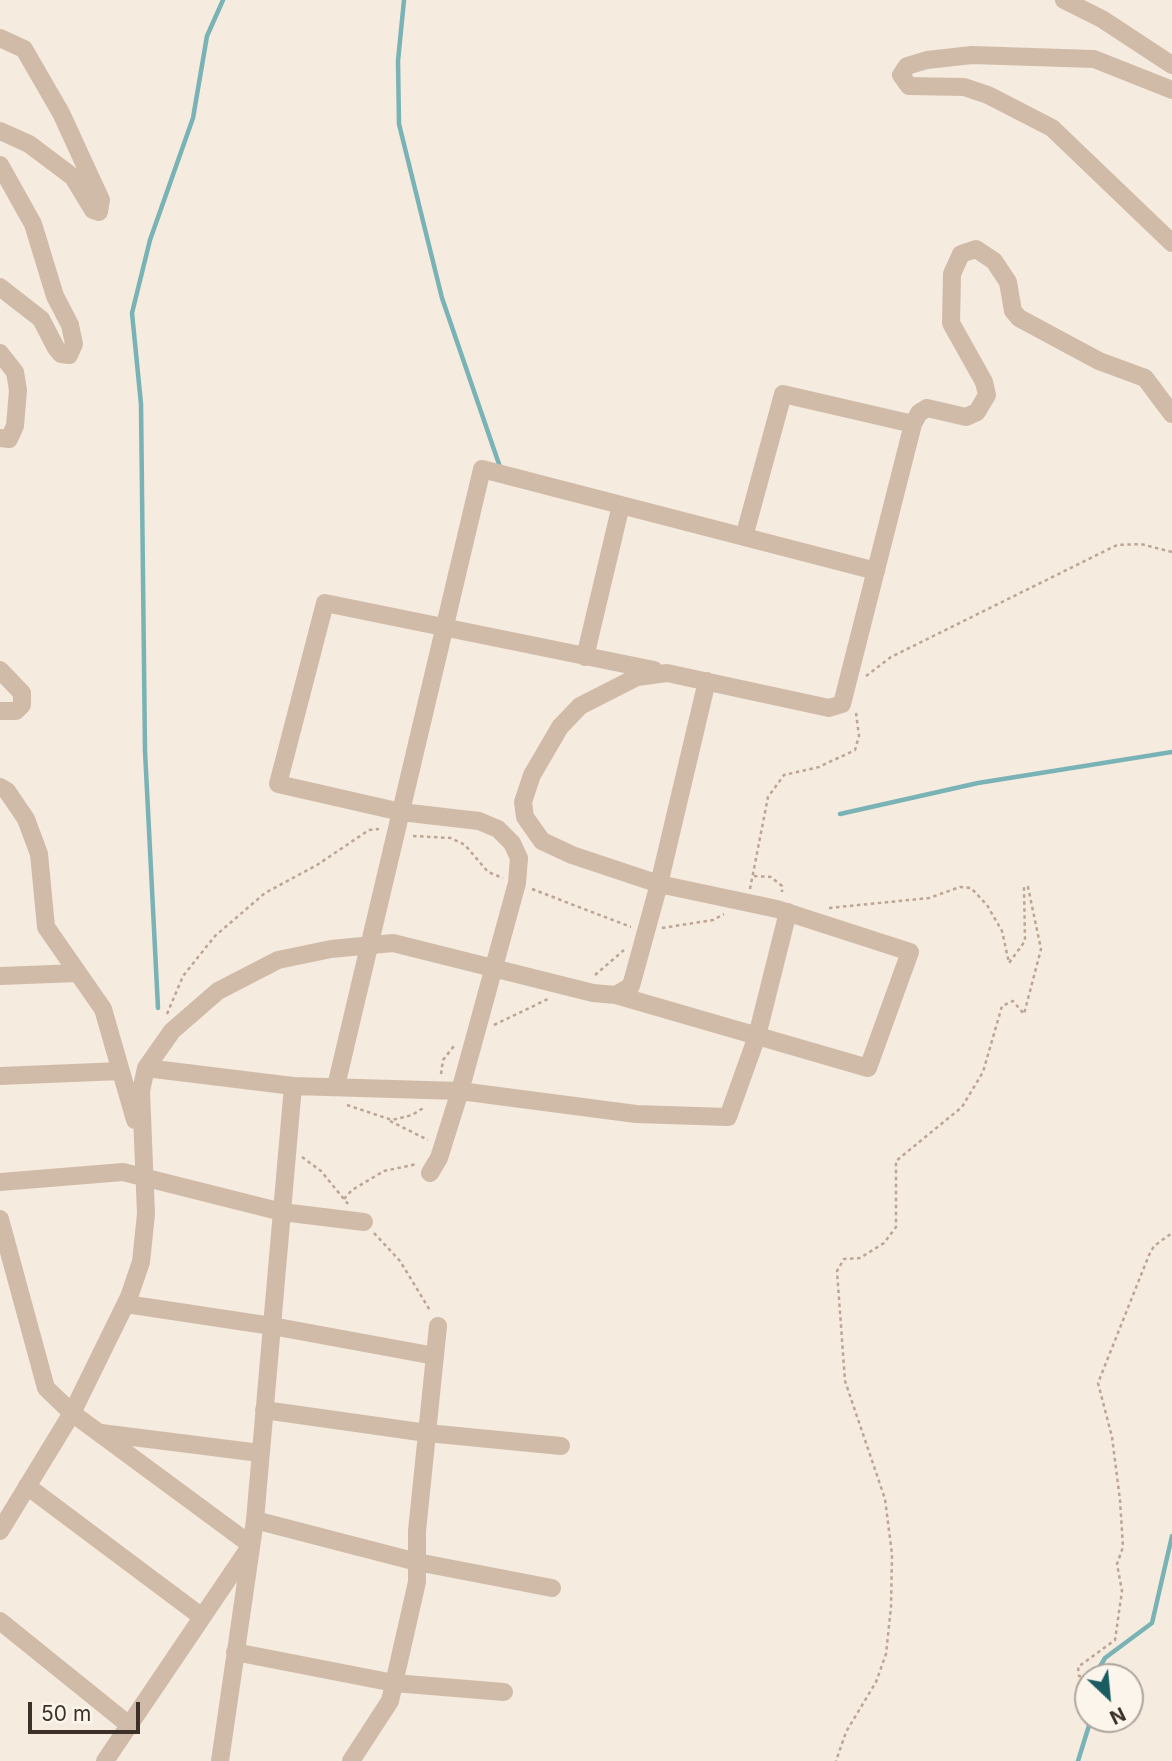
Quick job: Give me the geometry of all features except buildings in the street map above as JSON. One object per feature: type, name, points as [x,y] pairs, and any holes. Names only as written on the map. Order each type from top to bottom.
[{"type":"street","points":[[1064,0],[1102,19],[1172,65]]},
{"type":"street","points":[[0,38],[24,48],[61,113],[101,200],[99,212],[93,210],[73,177],[29,144],[0,131]]},
{"type":"street","points":[[1172,90],[1094,59],[972,55],[928,60],[907,66],[901,75],[909,86],[964,87],[988,95],[1052,128],[1172,243]]},
{"type":"street","points":[[0,165],[33,224],[55,296],[70,325],[74,344],[69,355],[61,354],[56,348],[41,319],[0,287]]},
{"type":"street","points":[[437,1161],[460,1091],[517,883],[519,858],[512,843],[498,830],[479,821],[401,812],[278,784],[325,603],[445,630],[836,708],[846,692],[913,424],[919,413],[928,408],[966,417],[984,404],[987,395],[984,382],[951,323],[950,304],[956,262],[967,250],[976,249],[994,261],[1004,272],[1013,311],[1018,318],[1099,361],[1145,378],[1172,414]]},
{"type":"street","points":[[0,353],[15,372],[18,390],[15,426],[9,439],[0,438]]},
{"type":"street","points":[[744,537],[783,394],[913,424]]},
{"type":"street","points":[[338,1094],[368,944],[482,469],[876,571]]},
{"type":"street","points":[[585,657],[621,505]]},
{"type":"street","points":[[0,670],[22,693],[22,705],[16,711],[0,711]]},
{"type":"street","points":[[2,1520],[27,1486],[72,1413],[125,1304],[141,1262],[146,1214],[141,1091],[146,1068],[172,1031],[218,991],[244,975],[278,960],[368,944],[393,943],[493,969],[617,995],[868,1068],[910,952],[782,910],[659,884],[551,847],[530,828],[523,802],[533,775],[560,727],[580,706],[638,677],[667,673]]},
{"type":"street","points":[[617,995],[631,986],[647,933],[707,681]]},
{"type":"street","points":[[0,787],[7,791],[26,819],[39,854],[46,927],[103,1009],[141,1140]]},
{"type":"street","points":[[146,1068],[338,1094],[460,1091],[636,1114],[722,1119],[731,1112],[757,1036],[782,910]]},
{"type":"street","points":[[0,976],[78,973]]},
{"type":"street","points":[[0,1076],[121,1071]]},
{"type":"street","points":[[220,1761],[255,1520],[293,1086]]},
{"type":"street","points":[[0,1182],[123,1172],[145,1180],[282,1212],[364,1222]]},
{"type":"street","points":[[0,1219],[46,1388],[98,1433],[251,1545]]},
{"type":"street","points":[[125,1304],[272,1326],[435,1356]]},
{"type":"street","points":[[351,1761],[390,1701],[417,1582],[427,1433],[438,1326]]},
{"type":"street","points":[[264,1410],[427,1433],[561,1446]]},
{"type":"street","points":[[98,1433],[260,1454]]},
{"type":"street","points":[[27,1486],[202,1617]]},
{"type":"street","points":[[255,1520],[417,1562],[552,1588]]},
{"type":"street","points":[[105,1761],[251,1545]]},
{"type":"street","points":[[0,1621],[129,1725]]},
{"type":"street","points":[[235,1652],[394,1683],[504,1692]]},
{"type":"path","points":[[859,681],[891,657],[1117,545],[1141,544],[1172,552]]},
{"type":"path","points":[[384,1117],[392,1120],[412,1115],[426,1107],[439,1090],[443,1060],[452,1047],[594,976],[647,933],[713,919],[742,902],[754,876],[768,797],[784,775],[819,767],[855,750],[859,736],[855,708]]},
{"type":"path","points":[[754,876],[771,877],[782,886],[782,910]]},
{"type":"path","points":[[809,920],[813,913],[837,906],[929,898],[960,887],[971,888],[986,905],[1002,931],[1009,963],[1025,941],[1024,887],[1028,887],[1041,949],[1024,1014],[1013,1001],[1002,1006],[983,1072],[962,1107],[896,1161],[896,1227],[884,1243],[860,1258],[844,1259],[837,1271],[845,1381],[885,1499],[892,1554],[891,1607],[886,1654],[876,1682],[846,1732],[836,1761]]},
{"type":"path","points":[[338,1094],[432,1141],[437,1161],[384,1171],[352,1190],[344,1199]]},
{"type":"path","points":[[297,1154],[321,1171],[400,1261],[438,1326]]},
{"type":"path","points":[[1083,1663],[1115,1640],[1122,1591],[1117,1564],[1123,1547],[1120,1500],[1112,1437],[1098,1383],[1149,1255],[1154,1246],[1172,1233]]},
{"type":"waterway","points":[[158,1008],[145,751],[141,404],[132,313],[150,240],[193,118],[207,36],[223,0]]},
{"type":"waterway","points":[[404,0],[398,61],[399,124],[442,298],[500,467]]},
{"type":"waterway","points":[[840,814],[978,783],[1172,752]]},
{"type":"waterway","points":[[1102,1663],[1152,1623],[1172,1536]]},
{"type":"waterway","points":[[1078,1761],[1087,1733]]}]
